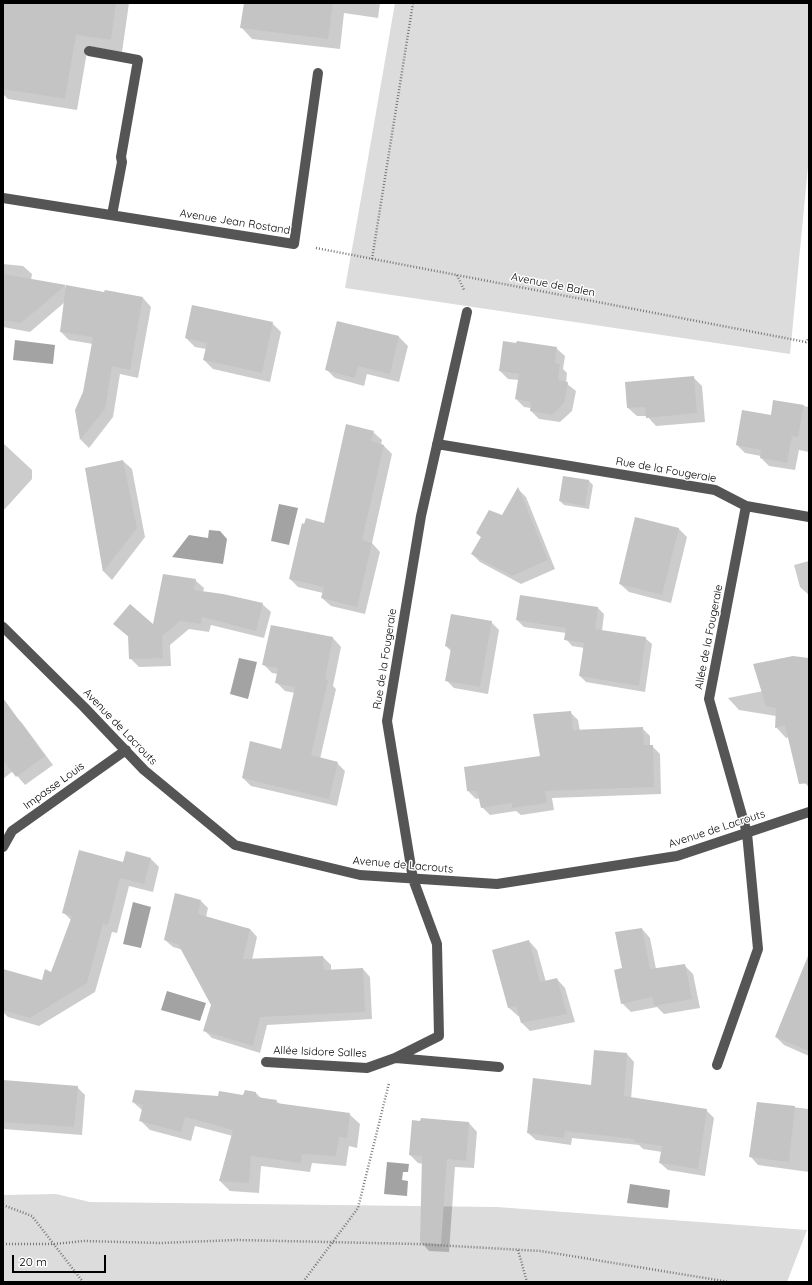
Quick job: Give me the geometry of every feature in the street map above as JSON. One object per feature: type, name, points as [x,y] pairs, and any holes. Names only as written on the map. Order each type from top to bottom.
[{"type":"street","points":[[89,51],[138,60],[112,215]]},
{"type":"street","name":"Avenue Jean Rostand","points":[[3,198],[294,244],[318,73]]},
{"type":"street","name":"Rue de la Fougeraie","points":[[414,879],[387,721],[421,516],[467,312]]},
{"type":"street","name":"Rue de la Fougeraie","points":[[437,444],[715,490],[746,506]]},
{"type":"street","points":[[746,506],[809,517]]},
{"type":"street","name":"Allée de la Fougeraie","points":[[717,1065],[758,949],[747,833],[709,699],[746,506]]},
{"type":"street","name":"Avenue de Lacrouts","points":[[3,627],[84,707],[144,770],[234,845],[360,875],[497,884],[677,856],[809,812]]},
{"type":"street","name":"Impasse Louis","points":[[3,847],[12,832],[126,750]]},
{"type":"street","name":"Allée Isidore Salles","points":[[266,1062],[367,1068],[395,1058],[439,1036],[437,944],[414,879]]},
{"type":"street","name":"Allée Isidore Salles","points":[[395,1058],[500,1067]]},
{"type":"path","points":[[372,259],[413,3]]},
{"type":"path","name":"Avenue de Balen","points":[[294,244],[807,342],[809,338]]},
{"type":"path","points":[[303,1282],[358,1208],[395,1058]]},
{"type":"path","points":[[3,1205],[32,1216],[83,1282]]},
{"type":"path","points":[[3,1244],[54,1244],[84,1241],[160,1243],[237,1240],[417,1244],[548,1252],[729,1282]]},
{"type":"path","points":[[518,1250],[527,1282]]},
{"type":"shaded area","points":[[395,3],[809,3],[809,156],[790,354],[345,288]]},
{"type":"shaded area","points":[[15,340],[55,345],[53,364],[13,360]]},
{"type":"shaded area","points":[[279,504],[298,508],[289,545],[271,541]]},
{"type":"shaded area","points":[[209,530],[220,531],[227,539],[223,564],[172,557],[189,535],[208,538]]},
{"type":"shaded area","points":[[239,658],[257,662],[248,699],[230,694]]},
{"type":"shaded area","points":[[133,902],[151,907],[141,948],[123,944]]},
{"type":"shaded area","points":[[167,991],[206,1003],[200,1021],[161,1010]]},
{"type":"shaded area","points":[[387,1162],[409,1164],[408,1172],[403,1172],[402,1180],[408,1181],[407,1196],[384,1194]]},
{"type":"shaded area","points":[[630,1184],[670,1190],[668,1208],[627,1203]]},
{"type":"shaded area","points":[[56,1194],[90,1202],[497,1207],[807,1230],[787,1282],[3,1282],[3,1195]]},
{"type":"building","points":[[3,3],[116,3],[111,40],[76,35],[65,99],[3,89]]},
{"type":"building","points":[[244,3],[333,3],[328,39],[240,28]]},
{"type":"building","points":[[3,274],[66,285],[21,323],[3,320]]},
{"type":"building","points":[[66,285],[143,297],[130,370],[112,366],[105,409],[80,440],[75,410],[83,392],[93,337],[60,332]]},
{"type":"building","points":[[192,305],[273,322],[262,373],[203,360],[207,343],[185,338]]},
{"type":"building","points":[[337,321],[399,336],[390,374],[358,366],[355,378],[325,370]]},
{"type":"building","points":[[503,341],[516,343],[517,341],[557,347],[555,363],[560,364],[558,380],[568,382],[564,403],[552,415],[530,411],[531,402],[515,399],[519,374],[499,371]]},
{"type":"building","points":[[694,376],[697,413],[646,418],[645,407],[627,408],[625,382]]},
{"type":"building","points":[[773,400],[804,405],[798,437],[792,436],[787,463],[760,458],[761,450],[736,445],[742,410],[771,415]]},
{"type":"building","points":[[346,424],[374,431],[371,441],[384,445],[362,540],[372,543],[357,607],[321,598],[324,587],[289,579],[302,523],[304,524],[306,518],[324,523]]},
{"type":"building","points":[[123,460],[137,528],[103,572],[85,468]]},
{"type":"building","points":[[563,476],[589,480],[585,506],[559,501]]},
{"type":"building","points":[[518,487],[548,560],[512,576],[471,554],[481,537],[476,533],[489,510],[502,515]]},
{"type":"building","points":[[635,517],[679,528],[662,595],[619,584]]},
{"type":"building","points":[[163,574],[196,579],[194,590],[223,594],[263,603],[256,631],[202,617],[201,624],[180,621],[162,636],[163,658],[129,659],[128,636],[113,624],[130,604],[153,624]]},
{"type":"building","points":[[520,595],[598,607],[595,629],[646,637],[639,686],[579,676],[584,643],[564,640],[566,628],[516,620]]},
{"type":"building","points":[[451,614],[492,621],[480,687],[445,681],[451,648],[445,646]]},
{"type":"building","points":[[271,625],[333,637],[325,679],[328,680],[311,755],[338,762],[329,799],[242,778],[250,741],[281,749],[295,687],[275,683],[278,668],[262,665]]},
{"type":"building","points":[[793,656],[809,658],[809,783],[799,784],[785,725],[775,728],[776,708],[766,706],[753,664]]},
{"type":"building","points":[[3,698],[45,756],[16,777],[3,760]]},
{"type":"building","points":[[571,711],[573,730],[643,727],[644,745],[653,745],[654,787],[545,791],[547,803],[512,808],[512,803],[481,808],[477,791],[467,791],[464,767],[540,756],[533,714]]},
{"type":"building","points":[[79,850],[123,862],[126,851],[151,858],[144,884],[120,878],[108,925],[103,924],[87,983],[30,1018],[3,1010],[3,969],[42,980],[45,969],[51,972],[72,916],[62,913]]},
{"type":"building","points":[[175,893],[201,900],[198,914],[250,929],[243,959],[323,956],[324,970],[363,968],[365,1012],[260,1017],[253,1046],[203,1031],[211,1005],[178,944],[164,940]]},
{"type":"building","points":[[642,928],[650,969],[685,964],[692,999],[655,1006],[652,997],[621,1004],[614,970],[622,968],[615,932]]},
{"type":"building","points":[[529,940],[540,982],[557,978],[567,1014],[521,1023],[516,1006],[508,1008],[492,950]]},
{"type":"building","points":[[809,956],[809,1051],[775,1037]]},
{"type":"building","points":[[594,1050],[627,1053],[624,1096],[707,1109],[698,1169],[659,1163],[662,1146],[634,1142],[634,1139],[565,1131],[564,1138],[527,1133],[533,1078],[591,1085]]},
{"type":"building","points":[[3,1080],[78,1086],[74,1127],[3,1122]]},
{"type":"building","points":[[135,1090],[218,1096],[219,1091],[243,1095],[245,1090],[256,1092],[256,1097],[277,1100],[276,1103],[350,1113],[347,1138],[339,1137],[336,1156],[302,1154],[301,1163],[251,1156],[249,1183],[219,1181],[233,1130],[185,1117],[181,1132],[139,1121],[143,1105],[132,1102]]},
{"type":"building","points":[[757,1102],[795,1106],[789,1162],[749,1157]]},
{"type":"building","points":[[421,1118],[469,1122],[466,1161],[447,1159],[441,1244],[420,1243],[422,1156],[409,1155],[412,1120],[420,1121]]}]
